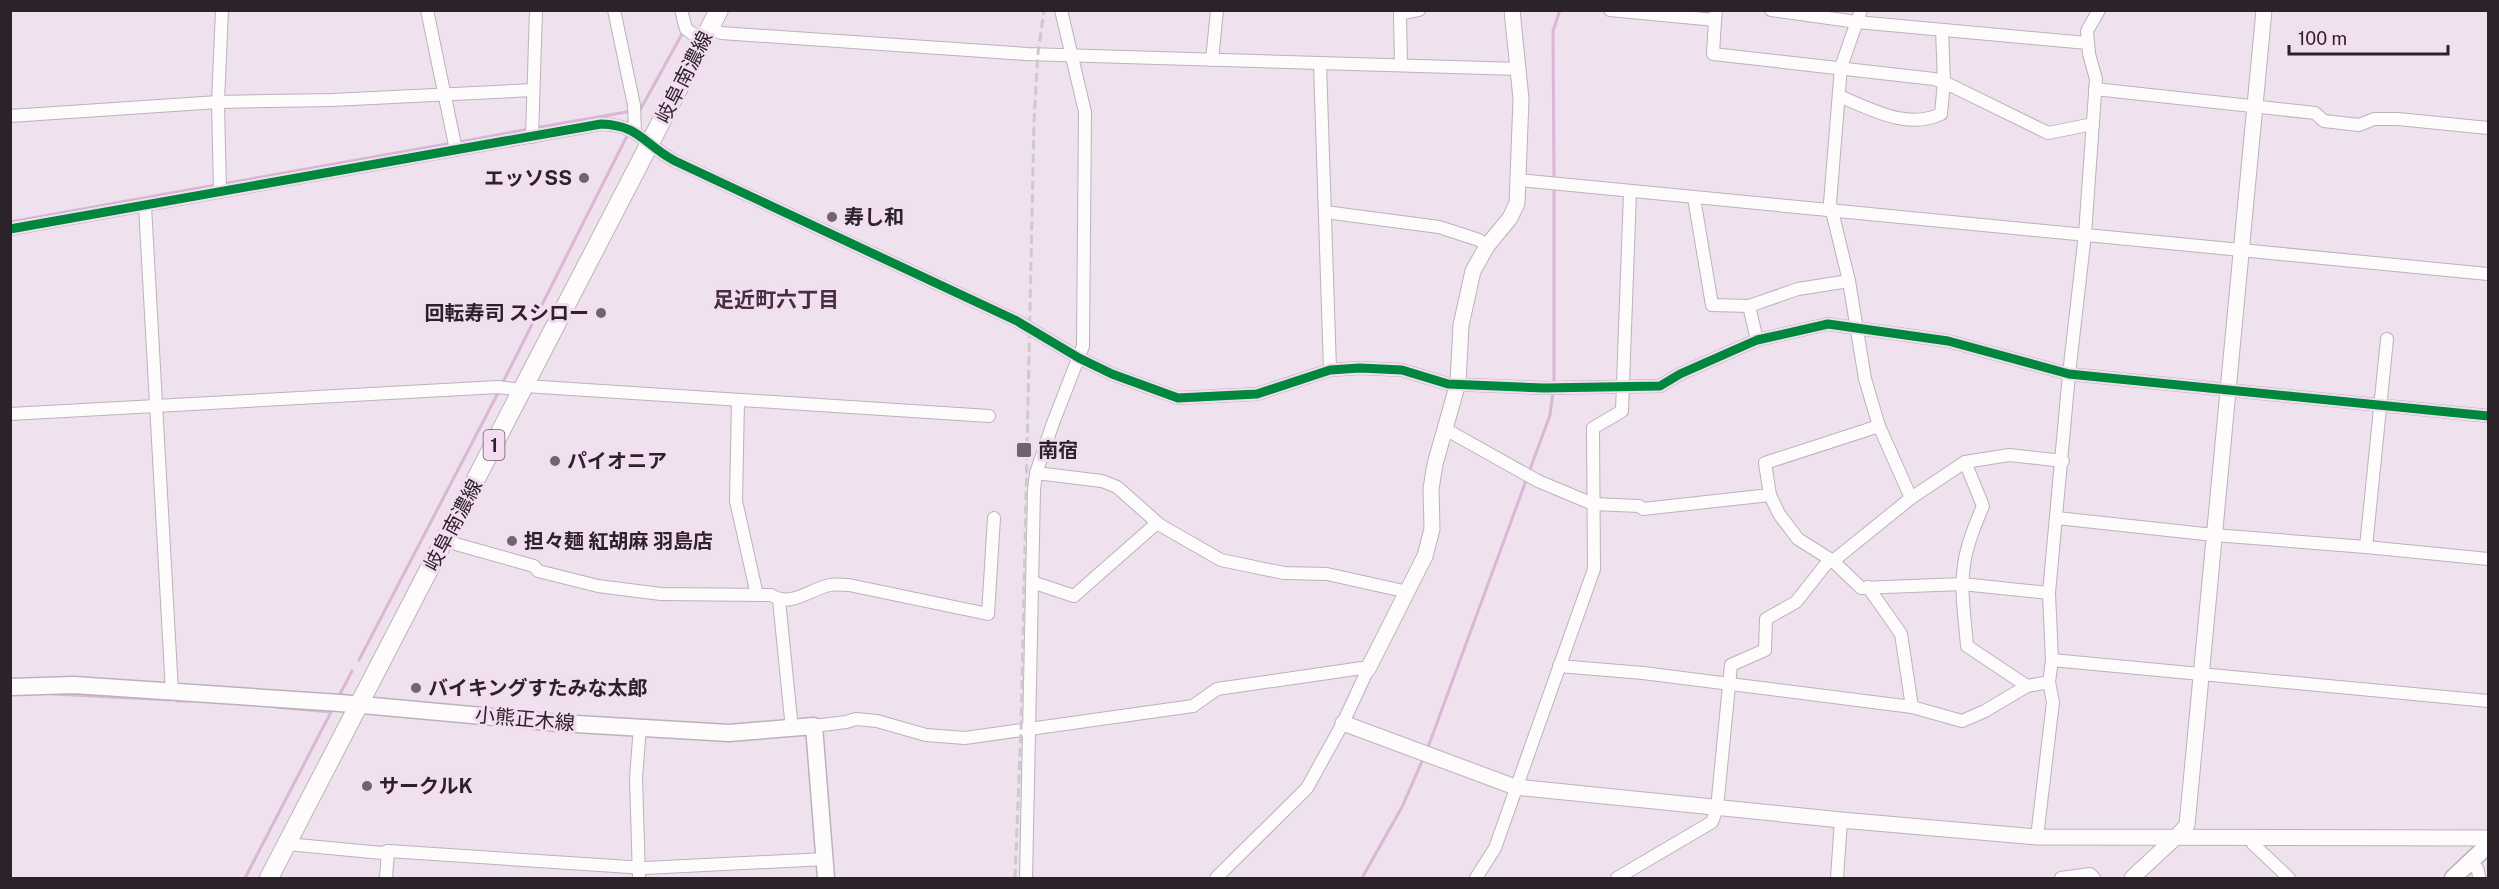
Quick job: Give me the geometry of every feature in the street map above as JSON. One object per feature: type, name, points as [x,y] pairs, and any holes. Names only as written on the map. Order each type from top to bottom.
[{"type":"main road","name":"岐阜南濃線","points":[[269,879],[719,10]]},
{"type":"main road","name":"小熊正木線","points":[[10,687],[74,685],[559,723],[729,733],[814,726]]},
{"type":"main road","points":[[814,726],[826,879]]},
{"type":"main road","points":[[2452,879],[2479,870],[2488,845]]},
{"type":"street","points":[[220,192],[218,102],[222,10]]},
{"type":"street","points":[[426,10],[456,150]]},
{"type":"street","points":[[532,137],[536,10]]},
{"type":"street","points":[[614,10],[634,109],[635,131]]},
{"type":"street","points":[[681,10],[686,29],[706,35],[721,33],[1071,55],[1518,69]]},
{"type":"street","points":[[1026,879],[1036,473],[1083,346],[1084,112],[1061,10]]},
{"type":"street","points":[[1212,60],[1217,10]]},
{"type":"street","points":[[1401,65],[1400,14],[1419,10]]},
{"type":"street","points":[[1216,879],[1307,788],[1343,723],[1425,556],[1432,529],[1432,481],[1458,383],[1461,325],[1473,272],[1486,246],[1510,218],[1517,203],[1521,99],[1512,10]]},
{"type":"street","points":[[1610,10],[1715,15],[1713,54],[1934,79],[2048,133],[2093,124]]},
{"type":"street","points":[[1771,10],[1859,16],[1942,30],[2087,43]]},
{"type":"street","points":[[2037,837],[2053,702],[2049,682],[2052,660],[2049,593],[2063,460],[2069,374],[2085,234],[2096,79],[2087,43],[2087,31],[2099,10]]},
{"type":"street","points":[[2132,879],[2187,825],[2264,10]]},
{"type":"street","points":[[1859,16],[1841,67],[1830,203],[1849,281],[1864,379],[1880,426],[1911,498]]},
{"type":"street","points":[[1839,96],[1900,120],[1930,119],[1941,114],[1944,82],[1942,30]]},
{"type":"street","points":[[1320,64],[1330,370]]},
{"type":"street","points":[[2095,89],[2315,113],[2324,121],[2359,125],[2374,119],[2398,119],[2488,128]]},
{"type":"street","points":[[10,116],[218,102],[534,90]]},
{"type":"street","points":[[10,229],[601,124],[615,124],[635,131],[659,153],[1017,321],[1079,358],[1112,374],[1178,398],[1257,394],[1330,370],[1360,368],[1402,370],[1448,384],[1544,388],[1660,386],[1701,363],[1757,340],[1828,324],[1948,341],[2069,374],[2488,416]]},
{"type":"street","points":[[1519,180],[2488,274]]},
{"type":"street","points":[[1476,879],[1494,848],[1594,569],[1593,428],[1622,411],[1630,192]]},
{"type":"street","points":[[1694,198],[1712,306],[1749,306],[1798,289],[1849,281]]},
{"type":"street","points":[[145,206],[172,692]]},
{"type":"street","points":[[1324,212],[1439,228],[1479,240],[1486,246]]},
{"type":"street","points":[[1749,306],[1757,340]]},
{"type":"street","points":[[2366,547],[2387,339]]},
{"type":"street","points":[[10,414],[498,387],[989,416]]},
{"type":"street","points":[[738,400],[736,501],[758,595]]},
{"type":"street","points":[[1880,426],[1765,463],[1770,495],[1779,514],[1798,539],[1832,560],[1861,588],[1962,584],[2049,593]]},
{"type":"street","points":[[1445,429],[1538,481],[1593,504],[1639,506],[1643,509],[1770,495]]},
{"type":"street","points":[[1617,879],[1712,822],[1717,808],[1731,665],[1765,650],[1766,619],[1796,602],[1832,560],[1911,498],[1965,462],[2009,455],[2063,460]]},
{"type":"street","points":[[1965,462],[1983,506],[1970,539],[1962,584],[1967,646],[2027,686]]},
{"type":"street","points":[[1036,473],[1102,481],[1116,487],[1157,523],[1221,560],[1284,573],[1327,574],[1408,592]]},
{"type":"street","points":[[445,541],[534,566],[538,571],[598,586],[661,594],[771,595],[779,600],[800,597],[829,585],[849,585],[988,614],[994,518]]},
{"type":"street","points":[[2057,518],[2214,536],[2488,559]]},
{"type":"street","points":[[1032,582],[1074,596],[1157,523]]},
{"type":"street","points":[[1868,587],[1901,634],[1912,707]]},
{"type":"street","points":[[779,600],[792,729]]},
{"type":"street","points":[[2052,660],[2488,701]]},
{"type":"street","points":[[1559,666],[1728,683],[1912,707],[1962,721],[1985,711],[2027,686],[2049,682]]},
{"type":"street","points":[[814,726],[846,722],[856,718],[877,721],[926,735],[950,738],[1193,706],[1217,689],[1368,669]]},
{"type":"street","points":[[1343,723],[1515,787],[1717,808],[2037,837],[2488,838]]},
{"type":"street","points":[[639,873],[636,778],[640,726]]},
{"type":"street","points":[[1837,879],[1841,820]]},
{"type":"street","points":[[2252,837],[2253,844],[2289,879]]},
{"type":"street","points":[[287,844],[639,873],[825,859]]},
{"type":"street","points":[[386,879],[388,851]]},
{"type":"street","points":[[2061,879],[2090,874],[2094,879]]},
{"type":"waterway","points":[[1554,179],[1553,31],[1560,10]]},
{"type":"waterway","points":[[639,112],[682,34]]},
{"type":"waterway","points":[[535,128],[632,111]]},
{"type":"waterway","points":[[459,142],[529,129]]},
{"type":"waterway","points":[[503,382],[628,134]]},
{"type":"waterway","points":[[222,184],[452,143]]},
{"type":"waterway","points":[[10,222],[216,185]]},
{"type":"waterway","points":[[1554,185],[1554,386]]},
{"type":"waterway","points":[[1529,472],[1550,415],[1553,392]]},
{"type":"waterway","points":[[359,660],[498,393]]},
{"type":"waterway","points":[[1427,750],[1527,478]]},
{"type":"waterway","points":[[339,696],[352,671]]},
{"type":"waterway","points":[[54,694],[170,700]]},
{"type":"waterway","points":[[177,701],[190,701]]},
{"type":"waterway","points":[[245,878],[331,712],[275,707]]},
{"type":"waterway","points":[[1362,878],[1402,807],[1423,759]]},
{"type":"railway","points":[[1015,878],[1021,730],[1034,122],[1038,53],[1044,10]]},
{"type":"cycle path","points":[[10,229],[601,124],[625,128],[675,161],[1017,321],[1079,358],[1112,374],[1178,398],[1257,394],[1330,370],[1360,368],[1402,370],[1448,384],[1544,388],[1660,386],[1680,374],[1757,340],[1828,324],[1948,341],[2069,374],[2488,416]]},
{"type":"place","name":"エッソSS","points":[[584,178]]},
{"type":"place","name":"寿し和","points":[[832,217]]},
{"type":"place","name":"回転寿司 スシロー","points":[[601,313]]},
{"type":"place","name":"南宿","points":[[1024,450]]},
{"type":"place","name":"パイオニア","points":[[555,461]]},
{"type":"place","name":"担々麺 紅胡麻 羽島店","points":[[512,541]]},
{"type":"place","name":"バイキングすたみな太郎","points":[[416,688]]},
{"type":"place","name":"サークルK","points":[[367,786]]},
{"type":"district","name":"足近町六丁目","points":[[776,299]]}]
